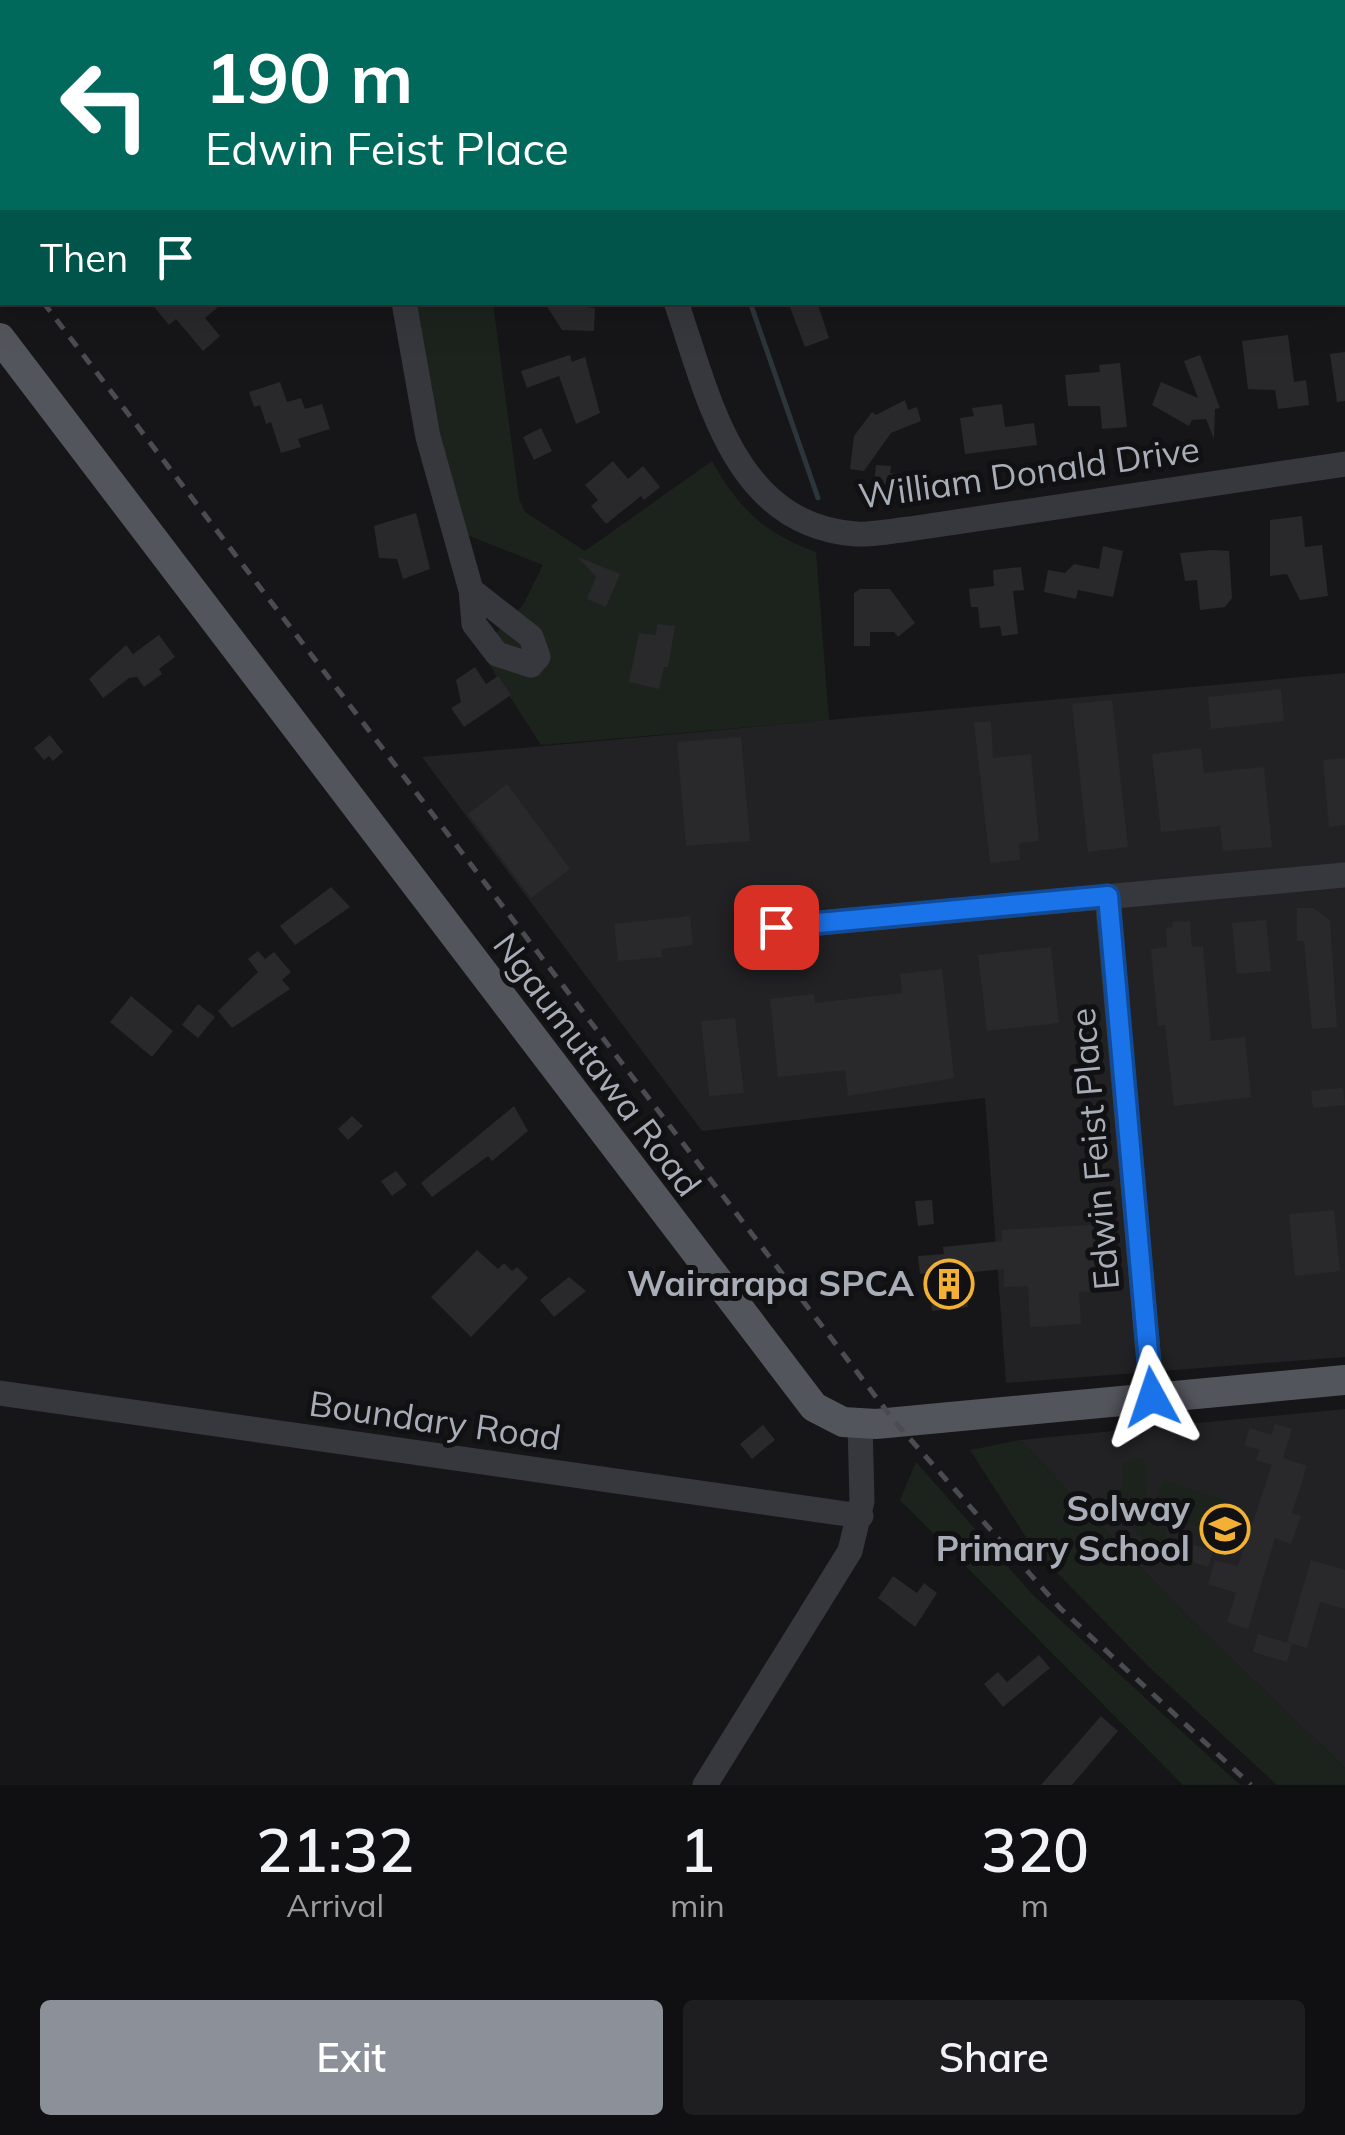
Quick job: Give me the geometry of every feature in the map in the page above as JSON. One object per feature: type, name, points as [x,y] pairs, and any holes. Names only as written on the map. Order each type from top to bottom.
[{"type":"main road","name":"Ngaumutawa Road","points":[[0,338],[800,1390],[830,1418],[860,1424],[1345,1380]]},
{"type":"street","points":[[405,305],[428,438],[471,590]]},
{"type":"street","name":"William Donald Drive","points":[[677,305],[722,432],[745,476],[813,526],[858,534],[909,529],[1345,464]]},
{"type":"street","points":[[776,927],[1345,875]]},
{"type":"street","name":"Edwin Feist Place","points":[[1108,896],[1152,1397]]},
{"type":"street","name":"Boundary Road","points":[[0,1393],[861,1516]]},
{"type":"street","points":[[705,1785],[839,1574],[861,1516],[860,1424]]},
{"type":"shaded area","points":[[409,305],[493,305],[519,499],[525,512],[585,551],[712,461],[732,493],[755,517],[782,537],[816,552],[829,720],[541,745],[480,650],[523,605],[543,565],[457,531]]},
{"type":"shaded area","points":[[1345,673],[1345,1357],[1006,1383],[985,1098],[702,1131],[422,757]]},
{"type":"shaded area","name":"Solway Primary School","points":[[1345,1409],[1345,1768],[1189,1618],[1020,1440]]},
{"type":"shaded area","points":[[1020,1440],[1189,1618],[1345,1768],[1345,1785],[1277,1785],[1149,1667],[1033,1548],[970,1450]]},
{"type":"shaded area","points":[[1144,1457],[1148,1517],[1166,1530],[1162,1551],[1156,1553],[1125,1520],[1116,1497],[1124,1481],[1122,1463]]},
{"type":"shaded area","points":[[916,1462],[1032,1594],[1240,1785],[1183,1785],[900,1500]]},
{"type":"shaded area","points":[[1163,1480],[1226,1500],[1216,1532],[1153,1513]]},
{"type":"building","points":[[152,305],[220,305],[205,318],[220,336],[203,351],[176,319],[169,325]]},
{"type":"building","points":[[546,305],[595,308],[594,331],[562,330]]},
{"type":"building","points":[[789,305],[818,305],[829,338],[805,347]]},
{"type":"building","points":[[1288,335],[1294,382],[1306,380],[1309,405],[1278,409],[1275,390],[1248,389],[1242,341]]},
{"type":"building","points":[[1345,352],[1345,401],[1337,402],[1330,354]]},
{"type":"building","points":[[570,355],[572,362],[585,357],[600,413],[576,424],[559,376],[527,388],[521,371]]},
{"type":"building","points":[[1200,355],[1220,408],[1215,409],[1214,439],[1206,419],[1192,420],[1189,426],[1152,405],[1161,382],[1198,398],[1184,361]]},
{"type":"building","points":[[1120,363],[1127,427],[1102,429],[1100,406],[1068,406],[1065,375],[1100,372],[1099,365]]},
{"type":"building","points":[[280,382],[287,402],[301,398],[305,409],[322,404],[330,429],[298,439],[301,447],[281,453],[271,422],[266,424],[260,405],[254,407],[249,392]]},
{"type":"building","points":[[905,400],[908,410],[917,407],[921,421],[891,433],[864,471],[850,469],[854,436],[872,412],[876,415]]},
{"type":"building","points":[[1002,404],[1005,427],[1034,423],[1037,445],[965,454],[960,418],[974,416],[972,408]]},
{"type":"building","points":[[541,428],[552,451],[534,460],[523,437]]},
{"type":"building","points":[[613,461],[628,479],[643,466],[660,487],[644,500],[641,496],[606,524],[591,506],[598,500],[585,485]]},
{"type":"building","points":[[876,465],[891,466],[890,473],[897,474],[895,494],[873,492]]},
{"type":"building","points":[[416,513],[430,569],[403,579],[397,559],[379,558],[374,526]]},
{"type":"building","points":[[1302,516],[1305,547],[1322,545],[1328,596],[1300,600],[1287,574],[1270,576],[1270,520]]},
{"type":"building","points":[[1103,546],[1123,551],[1113,597],[1078,590],[1076,599],[1044,592],[1048,570],[1065,573],[1074,564],[1099,569]]},
{"type":"building","points":[[1229,551],[1232,598],[1225,607],[1200,610],[1197,580],[1185,581],[1180,553]]},
{"type":"building","points":[[578,557],[620,574],[606,607],[587,599],[596,577]]},
{"type":"building","points":[[1021,567],[1024,590],[1013,591],[1018,634],[1002,636],[1000,626],[980,628],[978,607],[971,607],[969,589],[994,586],[993,570]]},
{"type":"building","points":[[860,589],[890,589],[915,623],[898,637],[894,632],[870,632],[870,646],[854,646],[854,593]]},
{"type":"building","points":[[657,624],[675,626],[668,667],[664,667],[659,689],[629,682],[639,633],[656,635]]},
{"type":"building","points":[[159,635],[175,657],[159,669],[162,674],[144,687],[137,677],[129,678],[103,698],[89,679],[126,645],[133,654]]},
{"type":"building","points":[[475,667],[486,684],[498,676],[511,695],[464,727],[451,708],[461,702],[456,680]]},
{"type":"building","points":[[1281,689],[1284,721],[1211,729],[1208,697]]},
{"type":"building","points":[[1112,700],[1128,847],[1088,852],[1072,704]]},
{"type":"building","points":[[974,722],[991,722],[993,758],[1031,754],[1039,841],[1019,843],[1020,860],[990,863]]},
{"type":"building","points":[[50,735],[63,752],[53,761],[49,756],[44,760],[34,748]]},
{"type":"building","points":[[741,737],[750,841],[686,846],[677,742]]},
{"type":"building","points":[[1201,748],[1204,773],[1264,767],[1272,847],[1223,851],[1220,826],[1161,832],[1152,754]]},
{"type":"building","points":[[1345,758],[1345,825],[1329,827],[1323,760]]},
{"type":"building","points":[[507,784],[570,869],[531,898],[468,814]]},
{"type":"building","points":[[331,887],[350,907],[295,945],[280,926]]},
{"type":"building","points":[[1297,908],[1313,908],[1330,920],[1337,1027],[1312,1029],[1304,941],[1297,941]]},
{"type":"building","points":[[690,916],[693,945],[661,949],[662,957],[618,961],[614,924]]},
{"type":"building","points":[[1266,920],[1271,971],[1237,974],[1232,923]]},
{"type":"building","points":[[1190,921],[1192,947],[1203,946],[1211,1041],[1245,1037],[1251,1097],[1174,1106],[1165,1025],[1158,1026],[1151,949],[1167,947],[1166,928],[1173,927],[1172,922]]},
{"type":"building","points":[[1051,947],[1059,1023],[987,1031],[978,955]]},
{"type":"building","points":[[258,951],[265,959],[274,952],[291,972],[282,980],[290,989],[232,1028],[218,1011],[258,972],[248,959]]},
{"type":"building","points":[[942,969],[954,1078],[848,1096],[845,1070],[778,1077],[770,999],[814,994],[815,1003],[902,993],[900,974]]},
{"type":"building","points":[[131,996],[173,1031],[152,1057],[110,1022]]},
{"type":"building","points":[[198,1004],[215,1017],[198,1038],[182,1025]]},
{"type":"building","points":[[735,1018],[744,1093],[709,1096],[701,1021]]},
{"type":"building","points":[[1343,1088],[1345,1105],[1313,1108],[1311,1091]]},
{"type":"building","points":[[514,1106],[528,1131],[492,1161],[488,1156],[432,1197],[421,1183]]},
{"type":"building","points":[[352,1116],[363,1126],[348,1140],[338,1129]]},
{"type":"building","points":[[396,1171],[407,1185],[392,1196],[381,1181]]},
{"type":"building","points":[[932,1200],[934,1224],[918,1226],[915,1201]]},
{"type":"building","points":[[1334,1210],[1340,1271],[1295,1276],[1289,1214]]},
{"type":"building","points":[[1106,1224],[1109,1290],[1079,1292],[1081,1324],[1030,1327],[1028,1286],[1004,1287],[1004,1269],[964,1273],[968,1307],[932,1311],[928,1273],[920,1274],[918,1256],[944,1254],[943,1247],[1002,1241],[1002,1230]]},
{"type":"building","points":[[477,1250],[498,1269],[504,1263],[512,1271],[517,1267],[528,1278],[471,1337],[431,1297]]},
{"type":"building","points":[[569,1277],[586,1291],[554,1317],[540,1300]]},
{"type":"building","points":[[1275,1424],[1292,1429],[1283,1458],[1307,1466],[1292,1513],[1301,1516],[1291,1544],[1275,1538],[1248,1629],[1227,1622],[1236,1593],[1208,1584],[1215,1560],[1238,1566],[1272,1465],[1256,1460],[1260,1450],[1244,1445],[1250,1428],[1271,1435]]},
{"type":"building","points":[[763,1425],[775,1440],[752,1459],[740,1444]]},
{"type":"building","points":[[1194,1545],[1213,1551],[1208,1567],[1189,1561]]},
{"type":"building","points":[[1311,1560],[1345,1570],[1345,1609],[1320,1602],[1307,1648],[1287,1642]]},
{"type":"building","points":[[893,1576],[917,1593],[924,1583],[937,1593],[915,1627],[878,1598]]},
{"type":"building","points":[[1258,1634],[1292,1644],[1287,1662],[1253,1652]]},
{"type":"building","points":[[1039,1655],[1050,1668],[1003,1707],[984,1684],[998,1672],[1007,1682]]},
{"type":"building","points":[[1101,1716],[1118,1731],[1072,1785],[1041,1785]]},
{"type":"waterway","points":[[751,305],[818,498]]},
{"type":"railway","points":[[45,305],[895,1422],[1061,1609],[1251,1785]]},
{"type":"place","name":"Wairarapa SPCA","points":[[949,1284]]},
{"type":"place","name":"Solway Primary School","points":[[1225,1529]]},
{"type":"route","points":[[776,927],[1108,896],[1152,1397]]}]
